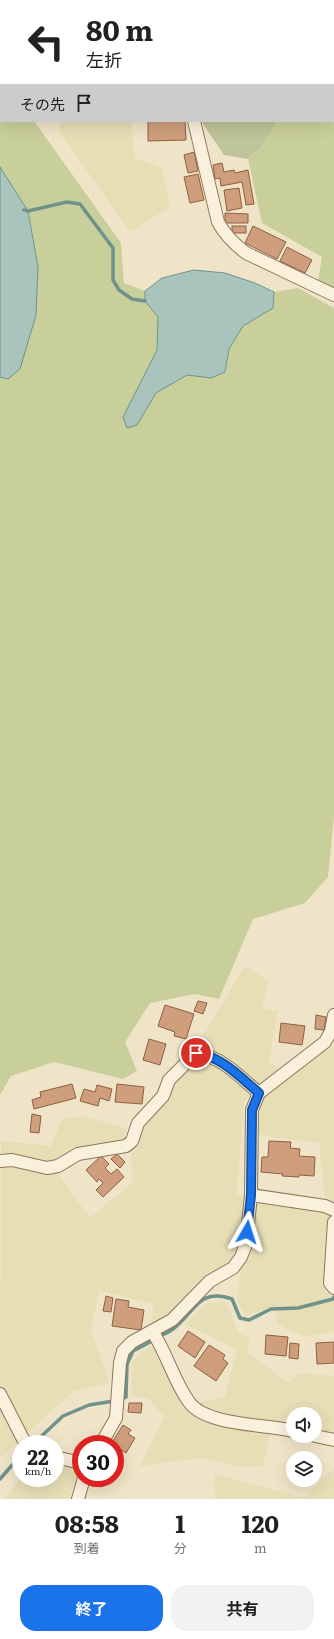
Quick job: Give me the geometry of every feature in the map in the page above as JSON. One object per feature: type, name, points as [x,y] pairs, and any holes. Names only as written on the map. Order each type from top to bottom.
[{"type":"street","points":[[194,122],[218,222],[224,233],[234,244],[246,253],[334,295]]},
{"type":"street","points":[[106,1435],[116,1418],[118,1411],[120,1362],[123,1351],[132,1342],[172,1320],[210,1281],[233,1268],[242,1257],[246,1244],[251,1195],[252,1110],[259,1093],[325,1042],[331,1031],[334,1015]]},
{"type":"street","points":[[0,1161],[12,1160],[47,1168],[58,1166],[78,1154],[126,1146],[132,1141],[138,1123],[163,1096],[169,1080],[196,1053],[208,1055],[235,1072],[259,1093]]},
{"type":"street","points":[[251,1195],[325,1206],[334,1210]]},
{"type":"street","points":[[334,1222],[330,1283],[334,1288]]},
{"type":"street","points":[[152,1331],[160,1342],[174,1376],[188,1402],[196,1410],[208,1416],[223,1420],[286,1430]]},
{"type":"street","points":[[0,1394],[21,1435]]},
{"type":"street","points":[[322,1437],[334,1440]]},
{"type":"street","points":[[78,1499],[81,1487]]},
{"type":"shaded area","points":[[62,122],[131,122],[135,158],[162,168],[170,207],[130,232],[59,131]]},
{"type":"shaded area","points":[[245,966],[268,981],[262,1008],[278,1011],[269,1061],[280,1071],[244,1101],[237,1195],[326,1211],[334,1215],[334,1331],[306,1337],[277,1324],[276,1306],[245,1316],[237,1301],[242,1261],[204,1277],[169,1317],[151,1325],[154,1304],[99,1291],[91,1331],[110,1383],[74,1391],[25,1435],[12,1435],[12,1447],[0,1458],[1,1141],[51,1146],[62,1119],[82,1116],[126,1128],[123,1143],[53,1167],[90,1218],[133,1182],[131,1152],[144,1122],[174,1081],[198,1060],[198,1044]]},
{"type":"shaded area","points":[[331,1045],[334,1048],[334,1201],[325,1198],[319,1143],[258,1135],[261,1099]]},
{"type":"shaded area","points":[[226,1301],[238,1333],[249,1337],[248,1353],[288,1382],[300,1373],[334,1376],[334,1437],[322,1434],[322,1407],[286,1407],[286,1425],[273,1422],[263,1466],[241,1467],[202,1458],[140,1466],[164,1417],[149,1399],[131,1395],[132,1361],[153,1344],[183,1406],[225,1397],[237,1350],[185,1324],[208,1303]]},
{"type":"shaded area","points":[[64,1464],[72,1466],[73,1487],[68,1499],[5,1499],[14,1487],[64,1487]]},
{"type":"shaded area","points":[[334,1468],[334,1499],[215,1499],[214,1474],[304,1498],[315,1487],[322,1487],[322,1480]]},
{"type":"green space","points":[[0,122],[35,122],[121,243],[124,283],[145,291],[145,301],[158,317],[157,350],[123,417],[137,425],[156,393],[187,375],[211,378],[225,372],[229,349],[243,326],[273,308],[274,292],[298,288],[334,308],[334,816],[328,877],[305,903],[253,919],[219,999],[195,994],[150,1003],[125,1042],[137,1071],[123,1079],[54,1062],[11,1076],[0,1095],[0,377],[8,379],[36,316],[38,267],[28,211],[0,167]]},
{"type":"green space","points":[[202,122],[277,122],[262,146],[248,159],[224,155]]},
{"type":"green space","points":[[277,122],[334,122],[334,289],[318,280],[322,257],[262,223],[248,159],[262,146]]},
{"type":"water","points":[[0,167],[28,211],[38,267],[36,315],[20,369],[8,379],[0,377]]},
{"type":"water","points":[[194,270],[225,273],[255,283],[274,292],[273,308],[243,326],[229,349],[225,372],[211,378],[187,375],[156,393],[137,425],[127,428],[123,417],[157,350],[158,317],[145,301],[145,291],[162,278]]},
{"type":"building","points":[[148,122],[185,122],[186,140],[148,141]]},
{"type":"building","points":[[194,152],[198,171],[188,173],[184,155]]},
{"type":"building","points":[[222,163],[224,172],[234,170],[235,173],[248,170],[254,204],[246,205],[242,182],[221,186],[220,178],[215,179],[213,165]]},
{"type":"building","points":[[198,174],[204,200],[190,203],[184,177]]},
{"type":"building","points":[[239,188],[242,208],[227,211],[224,190]]},
{"type":"building","points":[[225,213],[248,214],[248,223],[225,223]]},
{"type":"building","points":[[232,226],[246,226],[246,233],[232,233]]},
{"type":"building","points":[[253,226],[286,242],[277,259],[245,243]]},
{"type":"building","points":[[287,247],[312,260],[305,273],[280,261]]},
{"type":"building","points":[[198,1001],[207,1003],[203,1014],[194,1011]]},
{"type":"building","points":[[165,1005],[194,1014],[186,1039],[174,1036],[175,1032],[158,1026]]},
{"type":"building","points":[[316,1015],[326,1017],[324,1030],[315,1029]]},
{"type":"building","points":[[281,1023],[305,1026],[302,1045],[279,1042]]},
{"type":"building","points":[[149,1039],[166,1044],[160,1065],[143,1060]]},
{"type":"building","points":[[72,1084],[76,1098],[34,1109],[32,1100],[41,1097],[40,1092]]},
{"type":"building","points":[[117,1084],[144,1087],[142,1104],[115,1102]]},
{"type":"building","points":[[97,1085],[112,1089],[109,1101],[100,1098],[98,1106],[80,1101],[84,1089],[95,1092]]},
{"type":"building","points":[[32,1114],[41,1116],[39,1133],[30,1132]]},
{"type":"building","points":[[269,1141],[291,1142],[290,1148],[300,1149],[299,1156],[315,1157],[314,1176],[282,1176],[283,1174],[261,1172],[262,1157],[268,1157]]},
{"type":"building","points":[[117,1154],[125,1162],[120,1168],[111,1159]]},
{"type":"building","points":[[101,1156],[109,1164],[105,1168],[111,1174],[117,1169],[124,1177],[103,1197],[96,1190],[103,1183],[99,1179],[97,1182],[86,1170]]},
{"type":"building","points":[[106,1296],[113,1298],[111,1312],[103,1311]]},
{"type":"building","points":[[116,1299],[129,1301],[128,1307],[144,1310],[141,1330],[112,1326]]},
{"type":"building","points":[[188,1331],[205,1342],[195,1358],[178,1346]]},
{"type":"building","points":[[266,1335],[288,1337],[286,1356],[265,1354]]},
{"type":"building","points":[[334,1342],[334,1363],[317,1364],[316,1343]]},
{"type":"building","points":[[290,1343],[299,1344],[298,1359],[289,1358]]},
{"type":"building","points":[[209,1345],[225,1355],[223,1359],[228,1363],[216,1381],[194,1366]]},
{"type":"building","points":[[129,1403],[142,1403],[141,1413],[128,1412]]},
{"type":"building","points":[[123,1425],[131,1430],[128,1434],[135,1438],[126,1453],[124,1452],[124,1435],[117,1435]]},
{"type":"waterway","points":[[24,210],[28,211],[67,202],[80,204],[113,248],[113,280],[119,290],[132,299],[145,301]]},
{"type":"waterway","points":[[159,1337],[173,1329],[198,1303],[212,1296],[221,1296],[232,1299],[240,1318],[249,1320],[271,1309],[298,1308],[333,1299],[334,1297]]},
{"type":"waterway","points":[[120,1399],[126,1397],[127,1364],[133,1351],[154,1340]]},
{"type":"waterway","points":[[43,1435],[63,1416],[89,1405],[114,1401]]},
{"type":"waterway","points":[[0,1479],[12,1465]]},
{"type":"route","points":[[196,1053],[208,1055],[235,1072],[259,1093],[254,1101],[252,1110],[251,1195],[247,1232]]}]
